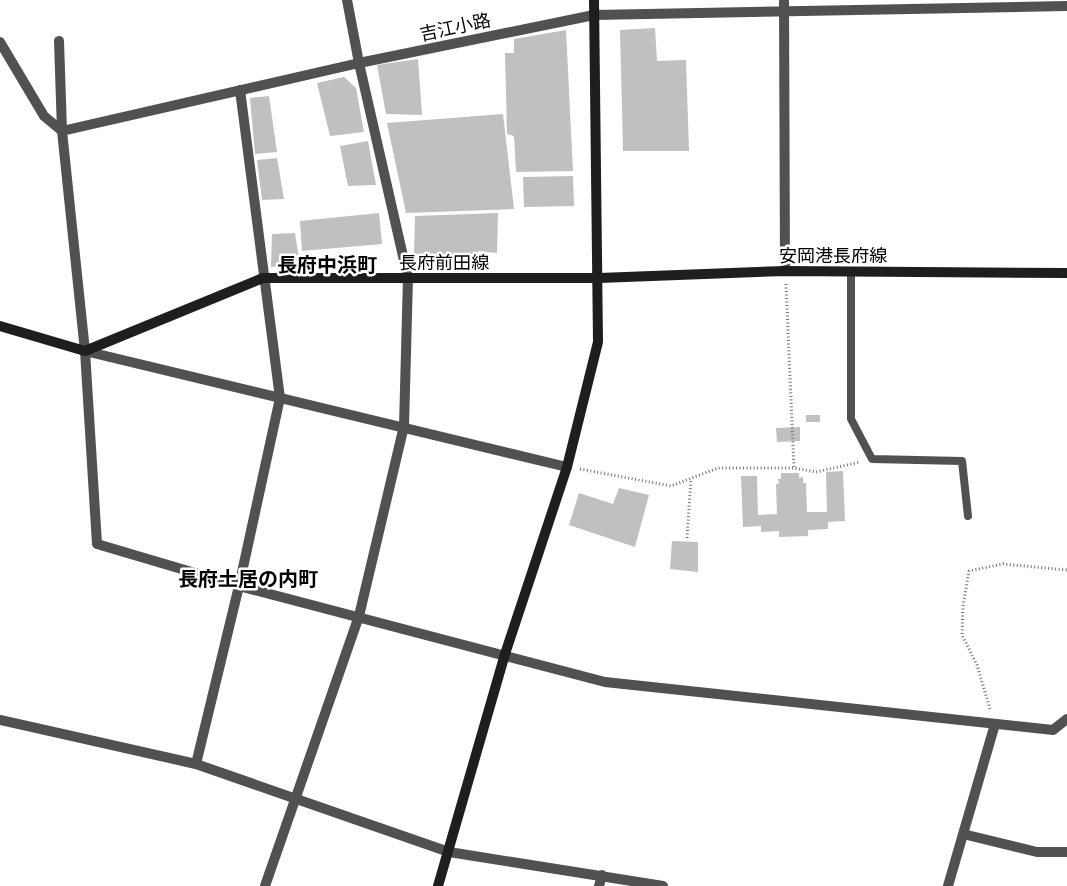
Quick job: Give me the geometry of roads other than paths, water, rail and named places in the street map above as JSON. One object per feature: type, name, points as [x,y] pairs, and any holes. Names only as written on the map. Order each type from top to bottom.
[{"type":"main road","points":[[438,886],[505,654],[567,467],[598,342],[599,278],[594,0]]},
{"type":"main road","name":"安岡港長府線","points":[[599,278],[785,271],[1067,273]]},
{"type":"main road","name":"長府前田線","points":[[85,351],[263,278],[599,278]]},
{"type":"main road","points":[[0,326],[85,351]]},
{"type":"street","points":[[265,886],[359,616],[404,426],[408,278],[358,63],[347,0]]},
{"type":"street","points":[[784,0],[785,271]]},
{"type":"street","name":"吉江小路","points":[[62,130],[358,63],[594,15],[1067,6]]},
{"type":"street","points":[[59,41],[62,130],[85,351],[97,544],[239,586],[505,654],[605,682],[1053,730],[1067,719]]},
{"type":"street","points":[[0,42],[44,116],[62,130]]},
{"type":"street","points":[[196,764],[239,586],[280,398],[240,90]]},
{"type":"street","points":[[85,351],[404,426],[567,467]]},
{"type":"street","points":[[0,720],[196,764],[449,852],[663,886]]},
{"type":"street","points":[[948,886],[995,724]]},
{"type":"street","points":[[964,834],[1037,852],[1067,852]]},
{"type":"street","points":[[599,886],[602,875]]},
{"type":"lane","points":[[851,271],[851,419],[872,459],[962,461],[968,516]]},
{"type":"district","name":"長府中浜町","points":[[327,264]]},
{"type":"district","name":"長府土居の内町","points":[[248,578]]}]
